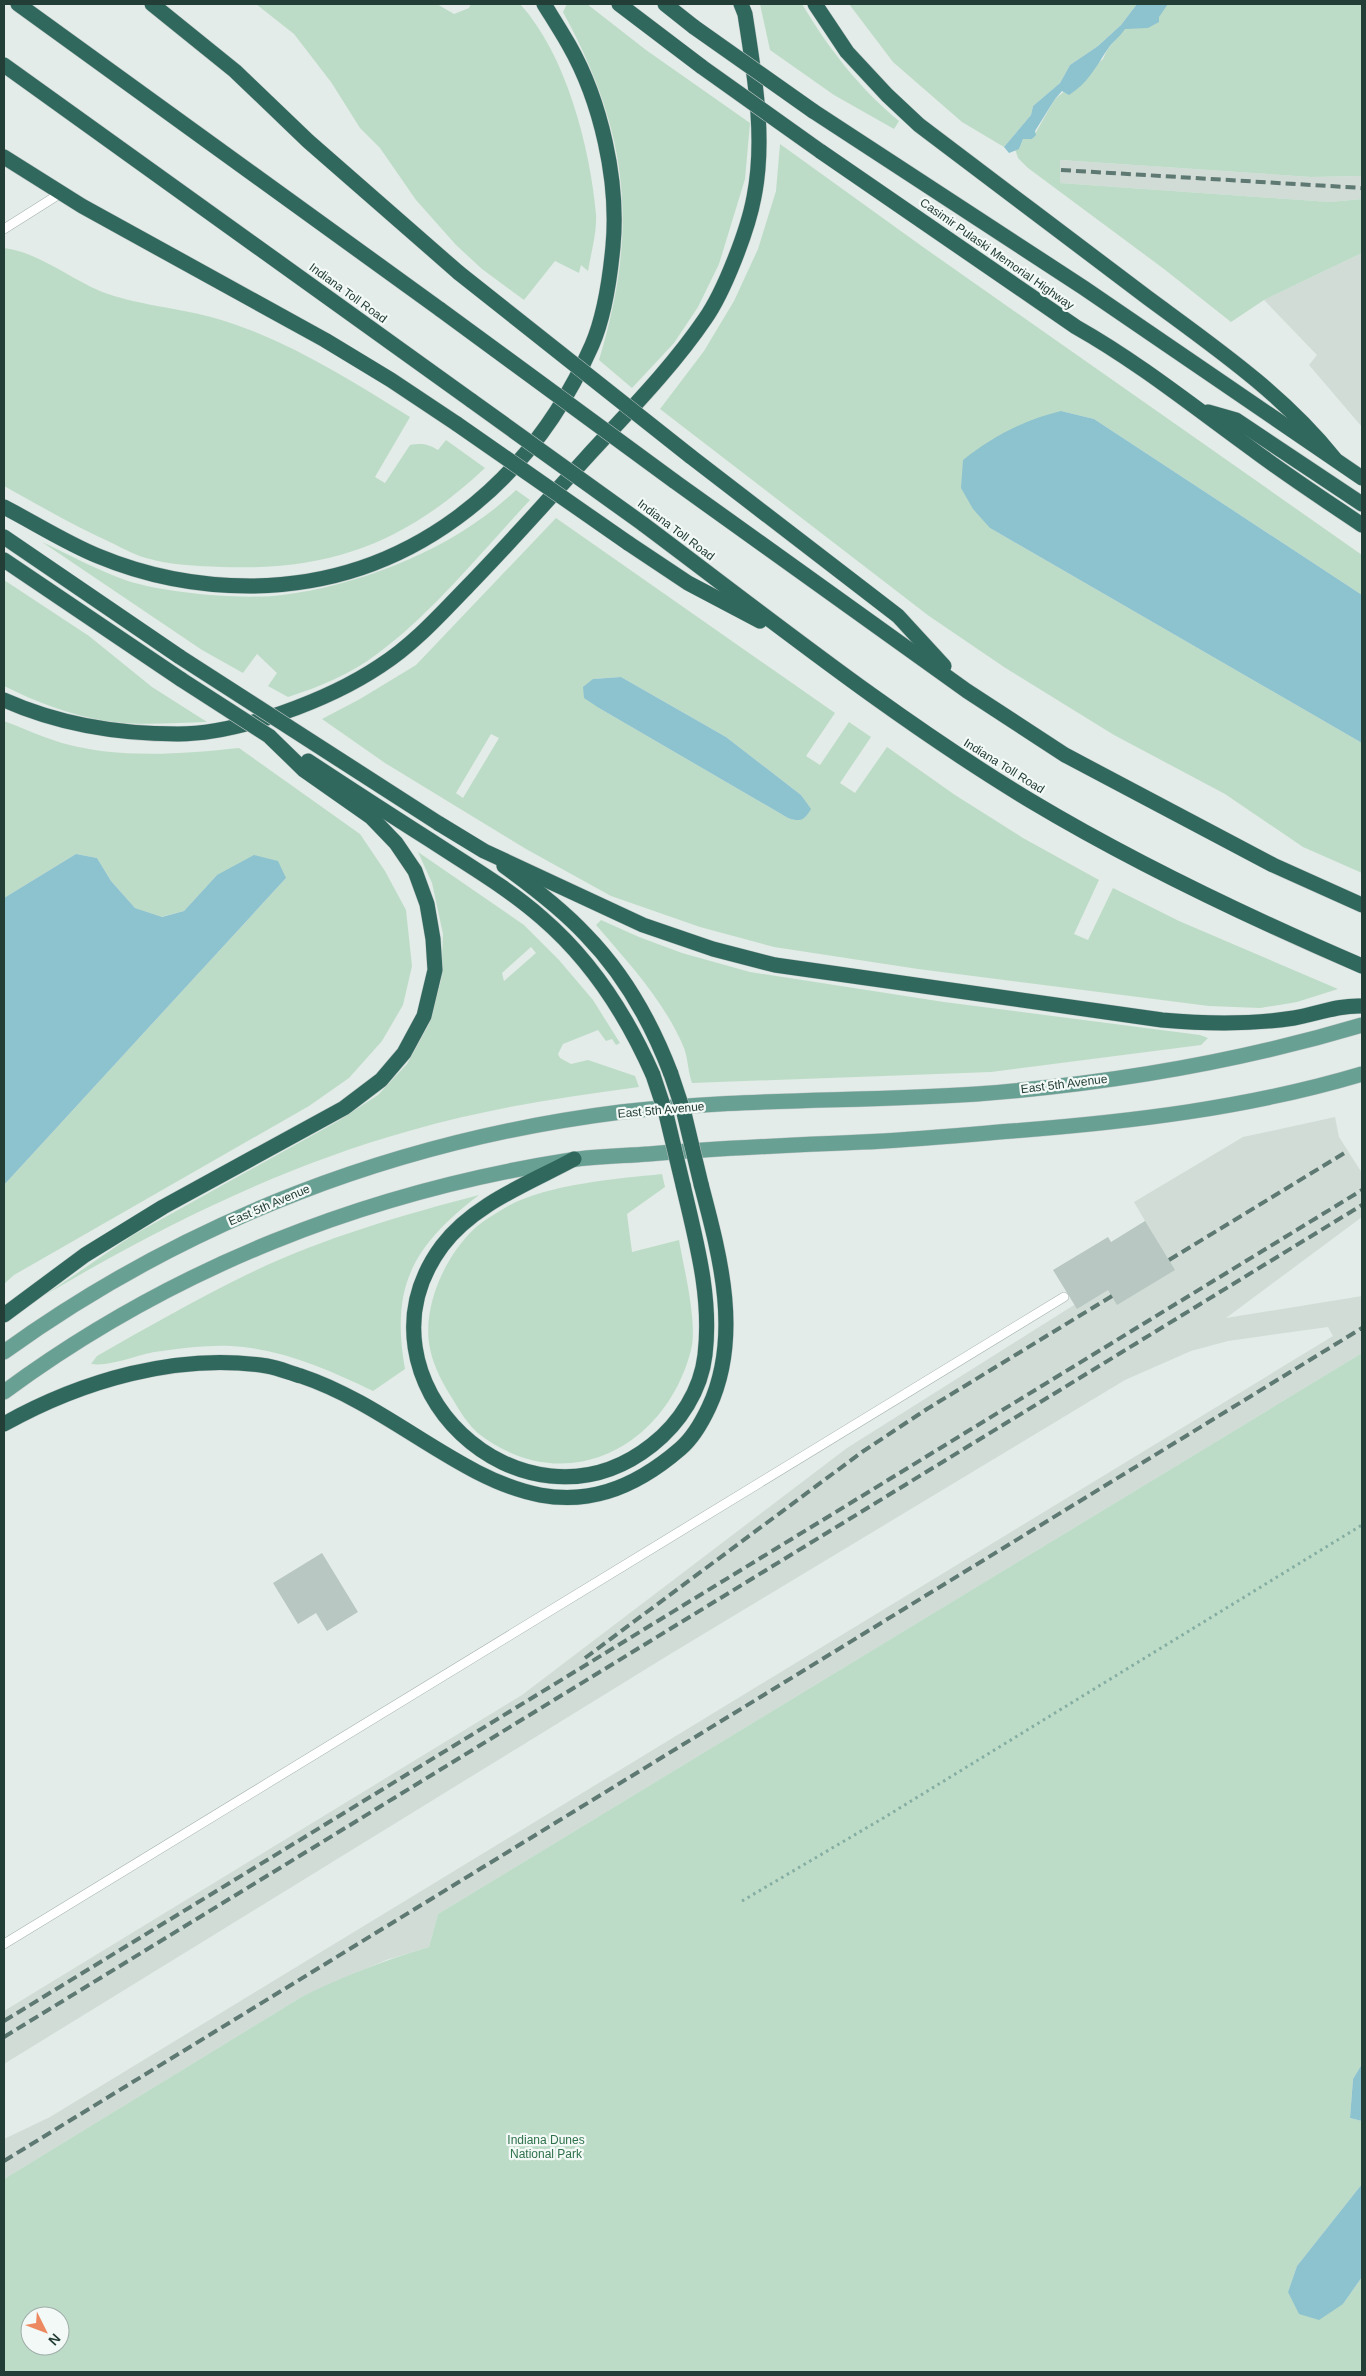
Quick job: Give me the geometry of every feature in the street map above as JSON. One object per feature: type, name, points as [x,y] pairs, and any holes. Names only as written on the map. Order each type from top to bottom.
[{"type":"highway","points":[[18,4],[674,481],[968,691],[1065,754],[1166,810],[1273,865],[1362,905]]},
{"type":"highway","points":[[152,4],[235,71],[308,141],[459,273],[690,456],[898,616],[968,691]]},
{"type":"highway","points":[[4,507],[97,556],[154,575],[196,583],[250,586],[301,582],[350,571],[398,554],[440,530],[478,504],[508,474],[561,404],[592,344],[606,294],[611,260],[613,243],[612,186],[604,136],[589,89],[570,46],[544,4]]},
{"type":"highway","name":"Casimir Pulaski Memorial Highway","points":[[618,4],[702,67],[820,151],[1200,409],[1251,449],[1362,525]]},
{"type":"highway","name":"Casimir Pulaski Memorial Highway","points":[[664,4],[813,111],[1084,288],[1362,478]]},
{"type":"highway","points":[[4,700],[60,720],[114,730],[180,734],[226,728],[293,709],[341,690],[382,665],[430,625],[500,553],[656,380],[707,317],[734,260],[754,198],[759,144],[756,87],[745,14],[741,4]]},
{"type":"highway","points":[[815,4],[848,52],[887,95],[919,125],[1194,332],[1290,409],[1313,431],[1334,458]]},
{"type":"highway","name":"Indiana Toll Road","points":[[4,65],[643,524],[926,734],[1031,801],[1134,860],[1250,918],[1362,966]]},
{"type":"highway","points":[[4,157],[61,193],[224,287],[325,340],[391,380],[688,584],[801,642]]},
{"type":"highway","points":[[1200,409],[1236,420],[1362,504]]},
{"type":"highway","points":[[4,538],[180,657],[438,824],[484,851],[643,925],[713,949],[775,965],[1143,1017],[1209,1024],[1252,1024],[1296,1018],[1345,1005],[1362,1006]]},
{"type":"highway","points":[[4,560],[182,680],[497,882],[542,918],[574,949],[618,1007],[653,1075],[666,1114],[706,1296],[705,1357],[698,1385],[684,1412],[668,1433],[644,1452],[620,1466],[592,1475],[563,1477],[537,1474],[510,1466],[485,1455],[461,1436],[439,1409],[424,1380],[415,1344],[416,1307],[425,1277],[442,1246],[468,1220],[505,1196],[574,1159]]},
{"type":"highway","points":[[4,1315],[93,1250],[162,1207],[344,1108],[381,1080],[404,1053],[424,1016],[435,970],[433,939],[427,904],[414,871],[396,843],[371,817],[304,770],[269,736]]},
{"type":"highway","points":[[4,1424],[75,1392],[124,1375],[168,1365],[214,1360],[270,1366],[322,1383],[371,1408],[473,1472],[532,1494],[566,1499],[596,1495],[634,1482],[658,1468],[684,1446],[703,1420],[717,1390],[725,1359],[727,1332],[724,1290],[701,1184],[684,1113],[671,1074],[642,1011],[616,972],[587,935],[539,892],[484,851]]},
{"type":"main road","name":"East 5th Avenue","points":[[4,1352],[91,1294],[165,1251],[256,1208],[337,1177],[410,1154],[476,1138],[558,1121],[625,1112],[978,1094],[1097,1080],[1205,1063],[1328,1036],[1362,1025]]},
{"type":"main road","points":[[4,1392],[45,1362],[117,1316],[184,1280],[271,1241],[423,1190],[574,1159],[725,1148],[869,1142],[1098,1124],[1206,1110],[1362,1074]]},
{"type":"lane","points":[[4,229],[61,193]]},
{"type":"lane","points":[[4,1944],[1064,1297]]},
{"type":"path","points":[[742,1901],[893,1812],[1362,1525]]},
{"type":"shaded area","points":[[1060,160],[1311,177],[1362,176],[1362,199],[1330,202],[1060,183]]},
{"type":"shaded area","points":[[1362,253],[1362,427],[1309,365],[1317,355],[1264,300]]},
{"type":"shaded area","points":[[1335,1117],[1339,1137],[1362,1173],[1362,1217],[1226,1318],[1362,1296],[1362,1353],[438,1914],[429,1947],[386,1960],[303,1996],[4,2179],[4,2139],[50,2117],[1333,1336],[1328,1327],[1228,1341],[1191,1351],[1125,1380],[672,1653],[4,2064],[4,2011],[522,1695],[847,1448],[1074,1305],[1145,1221],[1134,1202],[1243,1137]]},
{"type":"green space","points":[[256,4],[437,4],[454,14],[469,8],[471,4],[520,4],[550,48],[563,75],[581,131],[588,160],[596,214],[595,235],[588,271],[581,265],[579,273],[555,261],[524,300],[482,269],[456,245],[416,200],[380,148],[360,128],[331,82],[294,34]]},
{"type":"green space","points":[[567,4],[587,4],[646,50],[750,123],[745,179],[719,264],[698,307],[674,343],[632,388],[599,360],[612,312],[620,267],[623,224],[621,182],[614,140],[602,99],[585,56],[563,12]]},
{"type":"green space","points":[[760,4],[802,4],[823,37],[846,67],[871,95],[899,121],[894,129],[834,95],[770,50]]},
{"type":"green space","points":[[849,4],[1137,4],[1121,25],[1098,46],[1070,65],[1060,83],[1033,106],[1031,115],[1004,147],[962,122],[893,62]]},
{"type":"green space","points":[[1168,4],[1362,4],[1362,176],[1311,177],[1060,160],[1060,183],[1330,202],[1362,199],[1362,253],[1264,300],[1231,322],[1164,269],[1028,168],[1018,158],[1015,149],[1019,149],[1023,139],[1032,139],[1055,99],[1103,59],[1107,50],[1125,28],[1148,28]]},
{"type":"green space","points":[[780,144],[923,247],[1362,555],[1362,595],[1094,419],[1061,411],[990,528],[1362,743],[1362,873],[1303,847],[1225,794],[1114,735],[1004,667],[929,616],[660,409],[704,351],[734,301],[758,249],[776,191]]},
{"type":"green space","points":[[4,248],[17,250],[41,260],[88,286],[113,296],[204,315],[243,327],[293,349],[341,375],[410,417],[375,477],[385,483],[410,445],[425,444],[438,450],[446,440],[485,468],[455,494],[425,516],[395,533],[364,547],[332,557],[297,564],[261,567],[221,567],[164,562],[130,552],[4,486]]},
{"type":"green space","points":[[516,490],[530,500],[418,620],[377,654],[346,674],[288,697],[268,686],[277,673],[257,654],[243,673],[202,650],[42,542],[106,573],[128,581],[162,589],[246,597],[282,595],[344,582],[407,560],[437,546],[466,529]]},
{"type":"green space","points":[[556,518],[835,713],[806,756],[820,765],[849,722],[871,737],[840,783],[855,793],[887,747],[955,795],[1023,838],[1099,880],[1074,934],[1088,940],[1113,888],[1179,921],[1338,989],[1297,1002],[1260,1008],[1209,1006],[918,969],[774,947],[700,927],[611,896],[526,849],[385,763],[322,719],[360,699],[416,665]],"holes":[[[621,677],[726,737],[801,795],[810,809],[806,816],[799,820],[788,818],[599,708],[593,679]],[[491,734],[499,738],[463,798],[456,793]]]},
{"type":"green space","points":[[4,580],[89,636],[152,687],[207,722],[144,724],[106,721],[54,707],[4,686]]},
{"type":"green space","points":[[4,721],[62,743],[106,751],[150,754],[239,748],[360,834],[385,871],[406,910],[412,966],[403,1005],[382,1041],[349,1078],[309,1106],[14,1275],[4,1284],[4,1185],[286,878],[217,875],[184,911],[161,917],[135,908],[111,881],[97,858],[76,854],[4,898]]},
{"type":"green space","points":[[418,852],[524,925],[559,960],[593,1000],[620,1043],[616,1045],[612,1039],[606,1041],[598,1030],[563,1044],[558,1054],[560,1058],[571,1064],[588,1060],[635,1076],[639,1087],[552,1100],[466,1116],[409,1131],[314,1162],[222,1201],[177,1223],[45,1295],[133,1235],[338,1121],[378,1095],[407,1064],[429,1024],[441,980],[443,934],[432,883]],"holes":[[[531,947],[536,953],[504,981],[502,973]]]},
{"type":"green space","points":[[601,920],[682,953],[750,972],[944,1002],[1200,1035],[1208,1038],[1201,1045],[991,1072],[692,1083],[684,1048],[676,1031],[645,983],[596,925]]},
{"type":"green space","points":[[662,1174],[665,1187],[627,1214],[632,1252],[679,1240],[690,1296],[693,1326],[691,1350],[678,1384],[659,1414],[636,1437],[608,1454],[577,1462],[545,1462],[512,1453],[479,1434],[464,1417],[442,1382],[431,1353],[428,1337],[432,1304],[437,1287],[452,1256],[462,1242],[480,1224],[519,1201],[559,1188],[580,1184]]},
{"type":"green space","points":[[479,1195],[438,1231],[423,1250],[412,1269],[405,1290],[401,1313],[401,1339],[405,1369],[373,1391],[304,1361],[268,1351],[231,1346],[205,1346],[153,1352],[108,1364],[91,1364],[97,1356],[189,1304],[273,1262],[360,1229]]},
{"type":"green space","name":"Indiana Dunes National Park","points":[[1362,1353],[1362,2064],[1353,2079],[1350,2118],[1362,2121],[1362,2184],[1297,2266],[1288,2292],[1343,2304],[1362,2277],[1362,2372],[4,2372],[4,2179],[303,1996],[365,1969],[429,1947],[438,1914]]},
{"type":"water","points":[[1137,4],[1168,4],[1159,17],[1159,22],[1148,28],[1125,29],[1109,47],[1091,75],[1081,86],[1069,95],[1062,91],[1055,99],[1035,131],[1036,135],[1032,139],[1023,139],[1019,149],[1009,153],[1004,147],[1031,115],[1033,106],[1060,83],[1070,65],[1098,46],[1121,25]]},
{"type":"water","points":[[1061,411],[1094,419],[1362,595],[1362,743],[990,528],[973,509],[961,488],[963,460],[986,443],[1009,430],[1034,419]]},
{"type":"water","points":[[621,677],[726,737],[801,795],[811,809],[804,818],[796,820],[788,818],[584,698],[583,687],[593,679]]},
{"type":"water","points":[[76,854],[97,858],[111,881],[135,908],[162,917],[184,911],[217,875],[254,855],[278,861],[286,878],[4,1185],[4,898]]},
{"type":"water","points":[[1362,2064],[1362,2121],[1350,2118],[1353,2079]]},
{"type":"water","points":[[1362,2184],[1362,2277],[1343,2304],[1319,2320],[1299,2314],[1288,2292],[1297,2266]]},
{"type":"building","points":[[1145,1221],[1175,1270],[1117,1305],[1108,1290],[1077,1309],[1053,1270],[1108,1237],[1111,1242]]},
{"type":"building","points":[[322,1553],[358,1612],[327,1631],[316,1613],[298,1624],[273,1583]]},
{"type":"railway","points":[[1061,170],[1362,188]]},
{"type":"railway","points":[[1169,1260],[1346,1152]]},
{"type":"railway","points":[[4,2021],[1362,1190]]},
{"type":"railway","points":[[4,2037],[1362,1205]]},
{"type":"railway","points":[[585,1658],[862,1452],[927,1409],[1112,1296]]},
{"type":"railway","points":[[4,2161],[1362,1328]]}]
